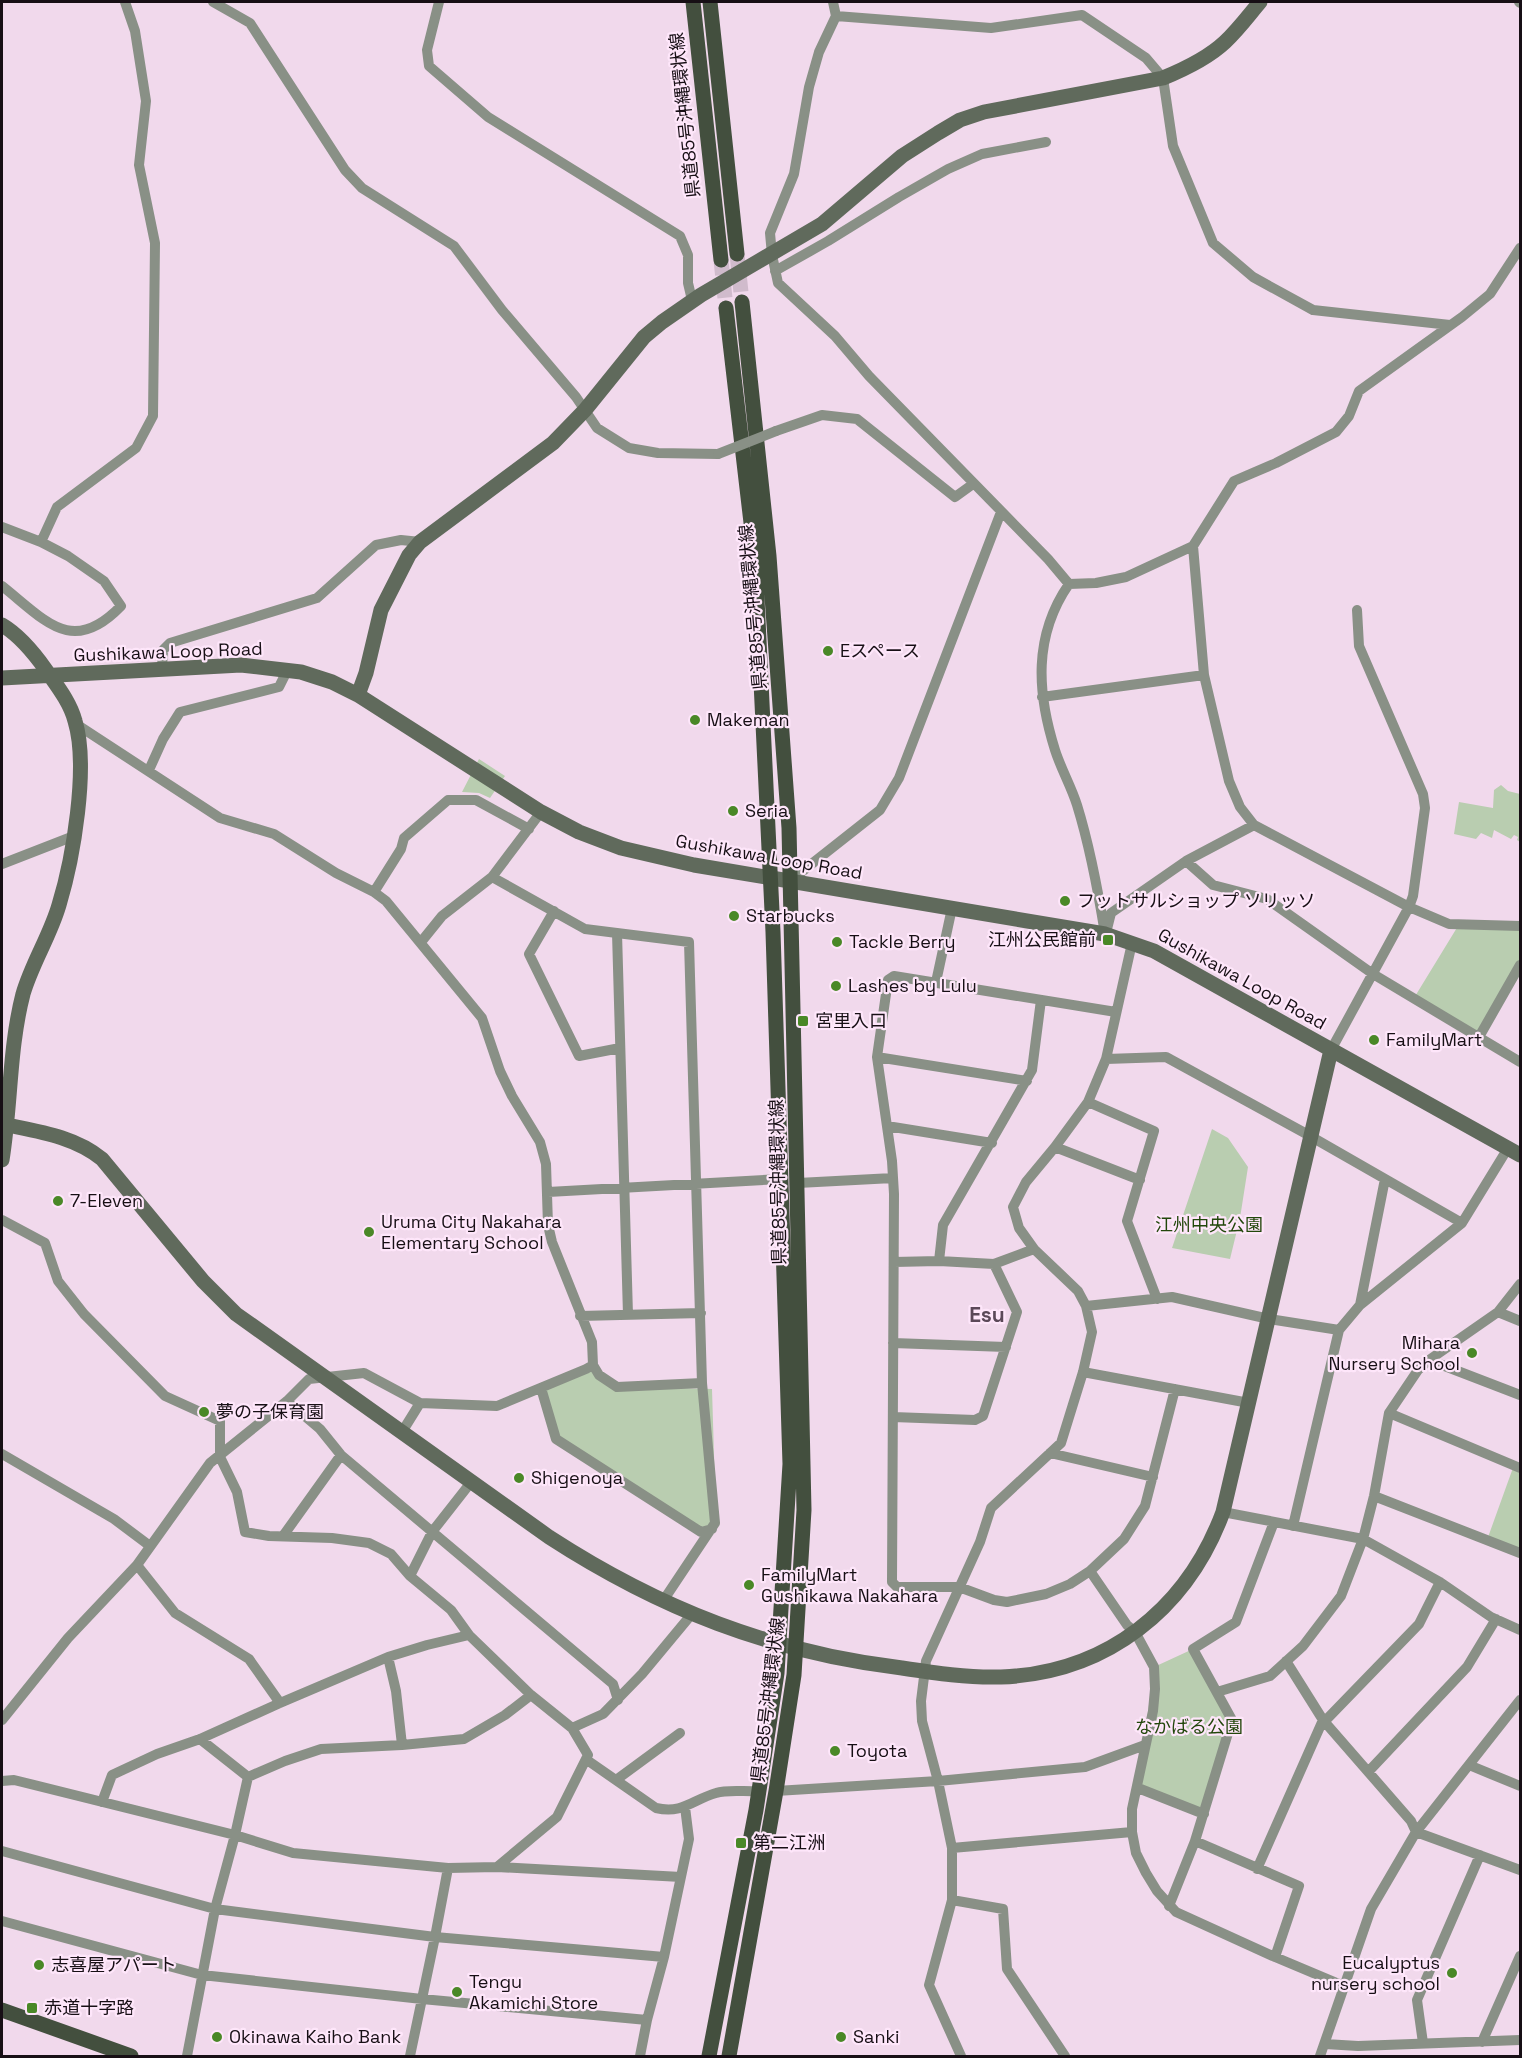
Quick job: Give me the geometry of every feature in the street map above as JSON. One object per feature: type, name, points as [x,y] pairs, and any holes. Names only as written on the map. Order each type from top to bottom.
[{"type":"main road","name":"県道85号沖縄環状線","points":[[693,2],[721,260]]},
{"type":"main road","name":"県道85号沖縄環状線","points":[[710,2],[737,254]]},
{"type":"main road","name":"県道85号沖縄環状線","points":[[729,2056],[776,1791],[797,1648],[804,1510],[789,828],[769,556],[742,302]]},
{"type":"main road","name":"県道85号沖縄環状線","points":[[709,2056],[759,1791],[777,1673],[790,1464],[771,878],[755,556],[726,308]]},
{"type":"main road","points":[[2,2010],[131,2056]]},
{"type":"street","points":[[41,542],[57,507],[136,448],[153,416],[155,243],[139,165],[146,101],[135,32],[125,2]]},
{"type":"street","points":[[213,2],[250,23],[345,170],[362,188],[454,246],[502,310],[576,397],[597,428],[629,448],[658,453],[718,454],[822,415],[857,419],[955,497],[973,484]]},
{"type":"street","points":[[439,2],[427,50],[429,66],[488,117],[680,236],[688,255],[688,284],[692,300]]},
{"type":"street","points":[[833,2],[836,16],[819,52],[809,87],[794,174],[770,233],[778,283],[835,336],[869,376],[1048,559],[1069,584]]},
{"type":"street","points":[[358,695],[366,674],[381,610],[409,555],[420,542],[553,443],[585,410],[644,337],[692,300],[822,224],[902,156],[960,120],[984,112],[1163,78],[1198,62],[1225,42],[1260,2]]},
{"type":"street","points":[[836,16],[991,28],[1082,15],[1146,58],[1163,78],[1173,146],[1213,243],[1253,277],[1313,310],[1450,325]]},
{"type":"street","points":[[775,271],[948,169],[982,154],[1046,142]]},
{"type":"street","points":[[1069,584],[1096,583],[1126,577],[1193,546],[1234,482],[1336,432],[1348,416],[1359,391],[1490,294],[1521,248]]},
{"type":"street","points":[[790,881],[880,810],[899,778],[1001,512]]},
{"type":"street","points":[[2,527],[41,542],[68,556],[104,581],[121,606],[106,622],[75,633],[54,627],[2,586]]},
{"type":"street","points":[[162,668],[163,650],[170,643],[317,598],[376,545],[401,540],[420,542]]},
{"type":"street","points":[[1193,546],[1204,675],[1229,781],[1240,807],[1254,825],[1409,908],[1449,924],[1521,926]]},
{"type":"street","points":[[1069,584],[1059,599],[1051,620],[1041,658],[1042,697],[1055,751],[1076,803],[1097,881],[1106,934]]},
{"type":"street","points":[[7,1125],[68,1139],[90,1149],[102,1159],[220,1299],[259,1332],[590,1564],[691,1615],[779,1643],[862,1663],[980,1677],[1002,1677],[1051,1671],[1094,1655],[1135,1632],[1160,1611],[1186,1583],[1206,1550],[1223,1512],[1331,1050],[1409,908],[1413,896],[1425,808],[1423,794],[1359,646],[1357,610]]},
{"type":"street","points":[[2,625],[18,637],[50,675],[69,706],[76,723],[80,748],[75,836],[59,905],[51,930],[24,991],[16,1026],[5,1088],[7,1125],[2,1160]]},
{"type":"street","name":"Gushikawa Loop Road","points":[[2,678],[241,665],[288,669],[332,682],[358,695],[541,812],[579,832],[621,848],[694,865],[1106,934],[1154,951],[1514,1151]]},
{"type":"street","points":[[149,770],[163,739],[180,712],[279,687],[288,669]]},
{"type":"street","points":[[1042,697],[1204,675]]},
{"type":"street","points":[[76,723],[220,818],[274,834],[386,901],[482,1018],[500,1071],[512,1096],[540,1142],[546,1164],[548,1225],[552,1242],[592,1342],[593,1365],[599,1375],[617,1387],[702,1383]]},
{"type":"street","points":[[374,892],[401,849],[404,838],[448,800],[476,800],[529,830]]},
{"type":"street","points":[[421,942],[442,916],[492,877],[541,812]]},
{"type":"street","points":[[1106,934],[1110,913],[1186,861],[1254,825]]},
{"type":"street","points":[[2,864],[75,836]]},
{"type":"street","points":[[1186,861],[1213,885],[1267,899],[1373,974],[1521,1062]]},
{"type":"street","points":[[492,877],[585,929],[689,942],[702,1383],[715,1522],[663,1601]]},
{"type":"street","points":[[936,982],[952,908]]},
{"type":"street","points":[[554,911],[529,954],[579,1056],[620,1048]]},
{"type":"street","points":[[618,933],[628,1315]]},
{"type":"street","points":[[961,2056],[929,1985],[952,1900],[952,1848],[922,1721],[924,1671],[926,1660],[980,1542],[991,1508],[1061,1443],[1083,1372],[1092,1332],[1086,1306],[1078,1291],[1034,1249],[1019,1228],[1013,1207],[1026,1182],[1055,1148],[1088,1101],[1106,1059],[1132,943]]},
{"type":"street","points":[[1479,1037],[1521,966]]},
{"type":"street","points":[[1116,1012],[894,976],[888,980],[877,1057],[893,1178],[892,1582],[897,1587],[959,1587],[994,1600],[1014,1602],[1046,1594],[1090,1572],[1109,1555],[1136,1523],[1145,1506],[1175,1389]]},
{"type":"street","points":[[939,1261],[943,1225],[1032,1070],[1041,1000]]},
{"type":"street","points":[[1106,1059],[1166,1056],[1462,1223]]},
{"type":"street","points":[[877,1057],[1027,1081]]},
{"type":"street","points":[[1088,1101],[1155,1131],[1127,1221],[1157,1299]]},
{"type":"street","points":[[886,1126],[992,1143]]},
{"type":"street","points":[[1055,1148],[1140,1180]]},
{"type":"street","points":[[1293,1526],[1339,1330],[1360,1305],[1462,1223],[1514,1151]]},
{"type":"street","points":[[798,1183],[893,1178]]},
{"type":"street","points":[[548,1192],[781,1179]]},
{"type":"street","points":[[1360,1305],[1385,1179]]},
{"type":"street","points":[[2,1220],[45,1243],[58,1281],[84,1314],[165,1396],[220,1422],[220,1457],[237,1492],[245,1532],[332,1538],[369,1544],[391,1554],[410,1576],[451,1610],[469,1635],[531,1695],[572,1728],[588,1755],[557,1817],[497,1867]]},
{"type":"street","points":[[894,1262],[939,1261],[994,1264],[1034,1249]]},
{"type":"street","points":[[893,1417],[975,1420],[983,1416],[1017,1312],[994,1264]]},
{"type":"street","points":[[1217,1692],[1270,1676],[1303,1646],[1341,1596],[1363,1539],[1374,1496],[1389,1413],[1418,1370],[1498,1312],[1521,1284]]},
{"type":"street","points":[[1086,1306],[1172,1297],[1269,1319],[1339,1330]]},
{"type":"street","points":[[1498,1312],[1521,1321]]},
{"type":"street","points":[[580,1316],[701,1313]]},
{"type":"street","points":[[893,1343],[1006,1347]]},
{"type":"street","points":[[1429,1360],[1521,1395]]},
{"type":"street","points":[[2,1720],[68,1638],[137,1565],[210,1463],[287,1401],[309,1379],[326,1379],[364,1373],[420,1403],[497,1406],[593,1365]]},
{"type":"street","points":[[1083,1372],[1249,1402]]},
{"type":"street","points":[[541,1388],[556,1439],[702,1532],[712,1529]]},
{"type":"street","points":[[287,1401],[320,1429],[340,1455],[613,1684],[618,1700]]},
{"type":"street","points":[[402,1432],[420,1403]]},
{"type":"street","points":[[1389,1413],[1521,1468]]},
{"type":"street","points":[[1050,1453],[1153,1477]]},
{"type":"street","points":[[2,1454],[114,1519],[150,1546]]},
{"type":"street","points":[[283,1536],[340,1455]]},
{"type":"street","points":[[410,1576],[432,1532],[472,1481]]},
{"type":"street","points":[[1374,1496],[1521,1553]]},
{"type":"street","points":[[1223,1512],[1363,1539],[1440,1582],[1496,1619],[1521,1630]]},
{"type":"street","points":[[1169,1906],[1195,1841],[1232,1720],[1193,1649],[1236,1622],[1274,1522]]},
{"type":"street","points":[[137,1565],[175,1613],[249,1659],[280,1703]]},
{"type":"street","points":[[1090,1572],[1127,1625],[1135,1632],[1154,1667],[1153,1712],[1132,1809],[1132,1832],[1136,1853],[1146,1873],[1169,1906],[1176,1912],[1275,1958],[1344,1986]]},
{"type":"street","points":[[1257,1869],[1324,1721],[1419,1624],[1440,1582]]},
{"type":"street","points":[[572,1728],[603,1714],[618,1700],[691,1615]]},
{"type":"street","points":[[1369,1772],[1467,1667],[1496,1619]]},
{"type":"street","points":[[102,1802],[112,1775],[157,1754],[200,1739],[388,1657],[469,1635]]},
{"type":"street","points":[[388,1657],[396,1691],[402,1745]]},
{"type":"street","points":[[1286,1661],[1324,1721],[1411,1821],[1416,1832],[1521,1870]]},
{"type":"street","points":[[248,1777],[321,1749],[464,1739],[505,1715],[531,1695]]},
{"type":"street","points":[[1320,2056],[1371,1909],[1416,1832],[1520,1704]]},
{"type":"street","points":[[616,1780],[680,1733]]},
{"type":"street","points":[[200,1739],[248,1777]]},
{"type":"street","points":[[776,1791],[938,1781],[1085,1767],[1145,1745]]},
{"type":"street","points":[[587,1760],[656,1808],[669,1811],[685,1808],[717,1792],[759,1791]]},
{"type":"street","points":[[1469,1765],[1521,1786]]},
{"type":"street","points":[[187,2056],[215,1909],[236,1835],[248,1777]]},
{"type":"street","points":[[2,1781],[14,1780],[236,1835],[293,1853],[447,1868],[497,1867],[681,1877]]},
{"type":"street","points":[[1138,1788],[1204,1814]]},
{"type":"street","points":[[640,2056],[646,2020],[664,1957],[689,1839],[685,1808]]},
{"type":"street","points":[[952,1848],[1132,1832]]},
{"type":"street","points":[[1195,1841],[1299,1886],[1275,1958]]},
{"type":"street","points":[[2,1851],[215,1909],[435,1937],[664,1957]]},
{"type":"street","points":[[1423,2043],[1417,2000],[1480,1855]]},
{"type":"street","points":[[410,2056],[447,1868]]},
{"type":"street","points":[[952,1900],[1003,1909],[1007,1969],[1065,2056]]},
{"type":"street","points":[[2,1922],[202,1975],[646,2020]]},
{"type":"street","points":[[1482,2042],[1521,1956]]},
{"type":"street","points":[[1325,2043],[1358,2046],[1521,2040]]},
{"type":"green space","points":[[479,759],[505,776],[490,798],[479,793],[462,792]]},
{"type":"green space","points":[[1501,785],[1508,791],[1520,794],[1520,842],[1514,835],[1511,839],[1494,830],[1492,838],[1481,833],[1476,839],[1454,834],[1459,802],[1493,808],[1494,790]]},
{"type":"green space","points":[[1458,926],[1520,926],[1520,965],[1479,1037],[1414,998]]},
{"type":"green space","name":"江州中央公園","points":[[1212,1129],[1228,1138],[1248,1167],[1240,1218],[1230,1259],[1172,1248]]},
{"type":"green space","points":[[592,1365],[619,1386],[712,1389],[716,1521],[701,1532],[555,1437],[541,1388]]},
{"type":"green space","points":[[1514,1465],[1520,1468],[1520,1553],[1487,1540]]},
{"type":"green space","name":"なかばる公園","points":[[1193,1649],[1232,1720],[1204,1814],[1138,1788],[1154,1667]]},
{"type":"tunnel","points":[[737,254],[742,302]]},
{"type":"tunnel","points":[[721,260],[726,308]]},
{"type":"place","name":"Eスペース","points":[[828,651]]},
{"type":"place","name":"Makeman","points":[[695,720]]},
{"type":"place","name":"Seria","points":[[733,811]]},
{"type":"place","name":"フットサルショップ ソリッソ","points":[[1065,901]]},
{"type":"place","name":"Starbucks","points":[[734,916]]},
{"type":"place","name":"江州公民館前","points":[[1108,940]]},
{"type":"place","name":"Tackle Berry","points":[[837,942]]},
{"type":"place","name":"Lashes by Lulu","points":[[836,986]]},
{"type":"place","name":"宮里入口","points":[[803,1021]]},
{"type":"place","name":"FamilyMart","points":[[1374,1040]]},
{"type":"place","name":"7-Eleven","points":[[58,1201]]},
{"type":"place","name":"Uruma City Nakahara Elementary School","points":[[369,1232]]},
{"type":"place","name":"Mihara Nursery School","points":[[1472,1353]]},
{"type":"place","name":"夢の子保育園","points":[[204,1412]]},
{"type":"place","name":"Shigenoya","points":[[519,1478]]},
{"type":"place","name":"FamilyMart Gushikawa Nakahara","points":[[749,1585]]},
{"type":"place","name":"Toyota","points":[[835,1751]]},
{"type":"place","name":"第二江洲","points":[[741,1843]]},
{"type":"place","name":"志喜屋アパート","points":[[39,1965]]},
{"type":"place","name":"Eucalyptus nursery school","points":[[1452,1973]]},
{"type":"place","name":"Tengu Akamichi Store","points":[[457,1992]]},
{"type":"place","name":"赤道十字路","points":[[32,2008]]},
{"type":"place","name":"Okinawa Kaiho Bank","points":[[217,2037]]},
{"type":"place","name":"Sanki","points":[[841,2037]]},
{"type":"district","name":"Esu","points":[[987,1315]]}]
